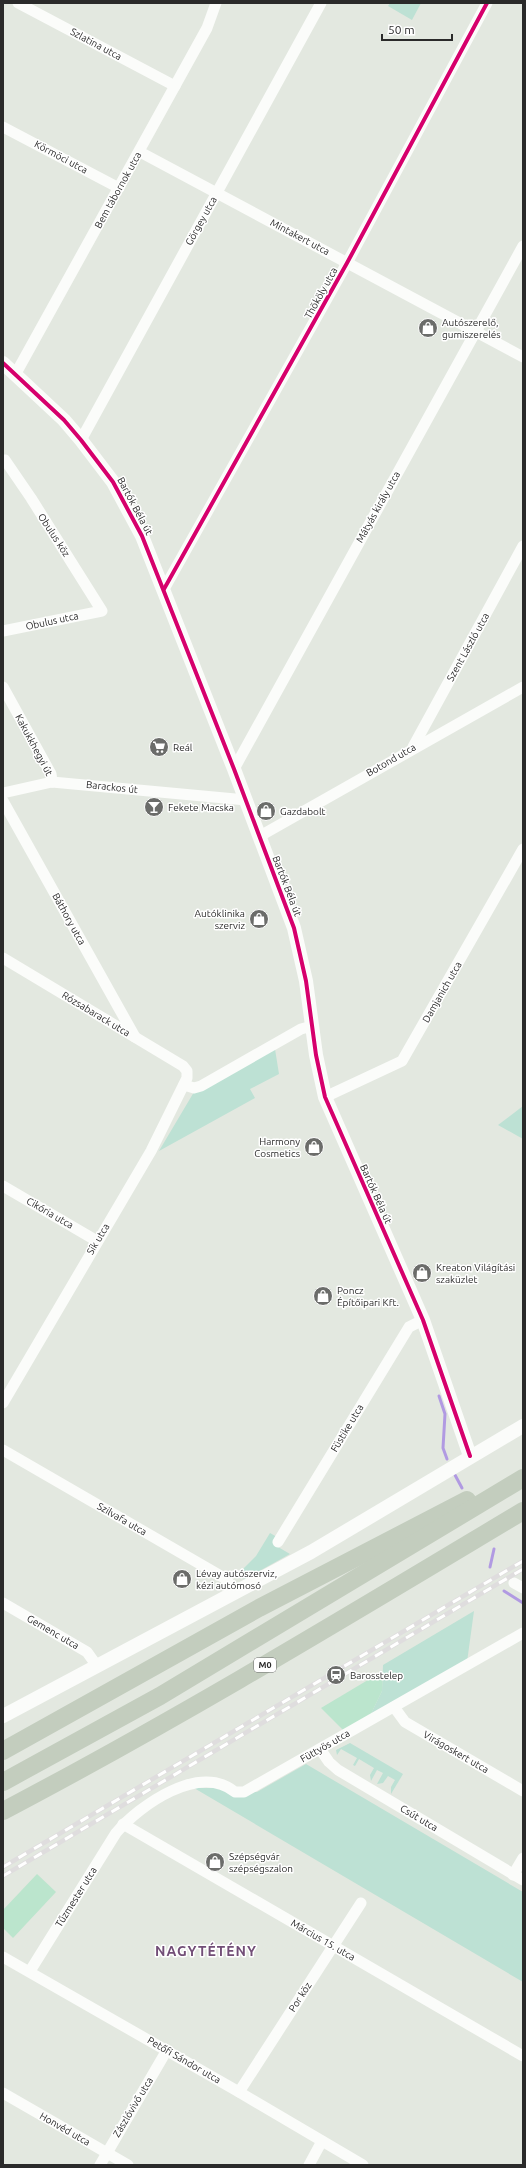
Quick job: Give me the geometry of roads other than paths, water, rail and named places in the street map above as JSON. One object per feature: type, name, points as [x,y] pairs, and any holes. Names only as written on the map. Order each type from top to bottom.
[{"type":"highway","points":[[3,1751],[259,1608],[366,1551],[523,1472]]},
{"type":"highway","points":[[3,1782],[160,1696],[523,1478]]},
{"type":"highway","name":"M0","points":[[3,1811],[107,1755],[298,1646],[523,1511]]},
{"type":"street","name":"Szlatina utca","points":[[18,3],[175,86]]},
{"type":"street","name":"Bem tábornok utca","points":[[15,375],[140,152],[207,28],[216,3]]},
{"type":"street","name":"Görgey utca","points":[[81,440],[321,3]]},
{"type":"street","name":"Thököly utca","points":[[164,589],[347,263],[487,3]]},
{"type":"street","name":"Körmöci utca","points":[[3,126],[119,188]]},
{"type":"street","name":"Mintakert utca","points":[[140,152],[523,357]]},
{"type":"street","name":"Mátyás király utca","points":[[234,769],[523,246]]},
{"type":"street","name":"Bartók Béla út","points":[[3,363],[64,420],[81,440],[113,482],[142,536],[260,836],[294,928],[306,981],[319,1074],[325,1097],[423,1320],[470,1456]]},
{"type":"street","name":"Obulus köz","points":[[5,460],[31,498],[102,611]]},
{"type":"street","name":"Szent László utca","points":[[412,748],[523,546]]},
{"type":"street","name":"Obulus utca","points":[[3,631],[102,611]]},
{"type":"street","name":"Kakukkhegyi út","points":[[3,687],[51,774],[52,782]]},
{"type":"street","name":"Botond utca","points":[[260,836],[412,748],[523,687]]},
{"type":"street","name":"Barackos út","points":[[3,793],[52,782],[246,800]]},
{"type":"street","name":"Báthory utca","points":[[3,801],[135,1037]]},
{"type":"street","name":"Damjanich utca","points":[[325,1097],[402,1061],[523,849]]},
{"type":"street","name":"Rózsabarack utca","points":[[3,958],[183,1066],[187,1072]]},
{"type":"street","points":[[184,1085],[194,1088],[201,1086],[301,1029],[312,1026]]},
{"type":"street","name":"Sík utca","points":[[3,1403],[151,1151],[184,1085],[187,1078],[187,1072]]},
{"type":"street","name":"Cikória utca","points":[[3,1186],[97,1241]]},
{"type":"street","name":"Füstike utca","points":[[278,1542],[409,1327],[423,1320]]},
{"type":"street","points":[[3,1716],[236,1593],[354,1527],[470,1456],[523,1426]]},
{"type":"street","name":"Szilvafa utca","points":[[3,1450],[226,1579],[236,1593]]},
{"type":"street","name":"Gemenc utca","points":[[3,1603],[87,1652],[98,1666]]},
{"type":"street","name":"Füttyös utca","points":[[123,1824],[151,1804],[185,1785],[208,1782],[229,1787],[235,1792],[244,1792],[523,1632]]},
{"type":"street","name":"Virágoskert utca","points":[[394,1707],[405,1722],[523,1791]]},
{"type":"street","name":"Csút utca","points":[[320,1749],[338,1770],[523,1880]]},
{"type":"street","name":"Március 15. utca","points":[[123,1824],[523,2056]]},
{"type":"street","name":"Tűzmester utca","points":[[30,1971],[123,1824]]},
{"type":"street","points":[[513,1875],[523,1858]]},
{"type":"street","name":"Por köz","points":[[239,2092],[361,1903]]},
{"type":"street","name":"Petőfi Sándor utca","points":[[3,1957],[167,2050],[363,2165]]},
{"type":"street","name":"Zászlóvivő utca","points":[[100,2165],[106,2152],[167,2050]]},
{"type":"street","name":"Honvéd utca","points":[[3,2093],[128,2165]]},
{"type":"street","points":[[309,2165],[322,2141]]},
{"type":"waterway","points":[[439,1396],[445,1414],[443,1448],[447,1459]]},
{"type":"waterway","points":[[455,1475],[462,1488]]},
{"type":"waterway","points":[[490,1567],[494,1549]]},
{"type":"waterway","points":[[504,1591],[523,1603]]},
{"type":"railway","points":[[3,1867],[523,1561]]},
{"type":"railway","points":[[3,1876],[523,1569]]},
{"type":"place","name":"Autószerelő, gumiszerelés","points":[[428,328]]},
{"type":"place","name":"Reál","points":[[159,747]]},
{"type":"place","name":"Fekete Macska","points":[[154,807]]},
{"type":"place","name":"Gazdabolt","points":[[266,811]]},
{"type":"place","name":"Autóklinika szerviz","points":[[259,919]]},
{"type":"place","name":"Harmony Cosmetics","points":[[314,1147]]},
{"type":"place","name":"Kreaton Világítási szaküzlet","points":[[422,1273]]},
{"type":"place","name":"Poncz Építőipari Kft.","points":[[323,1296]]},
{"type":"place","name":"Lévay autószerviz, kézi autómosó","points":[[182,1579]]},
{"type":"place","name":"Barosstelep","points":[[336,1675]]},
{"type":"place","name":"Szépségvár szépségszalon","points":[[215,1862]]},
{"type":"district","name":"NAGYTÉTÉNY","points":[[206,1951]]}]
